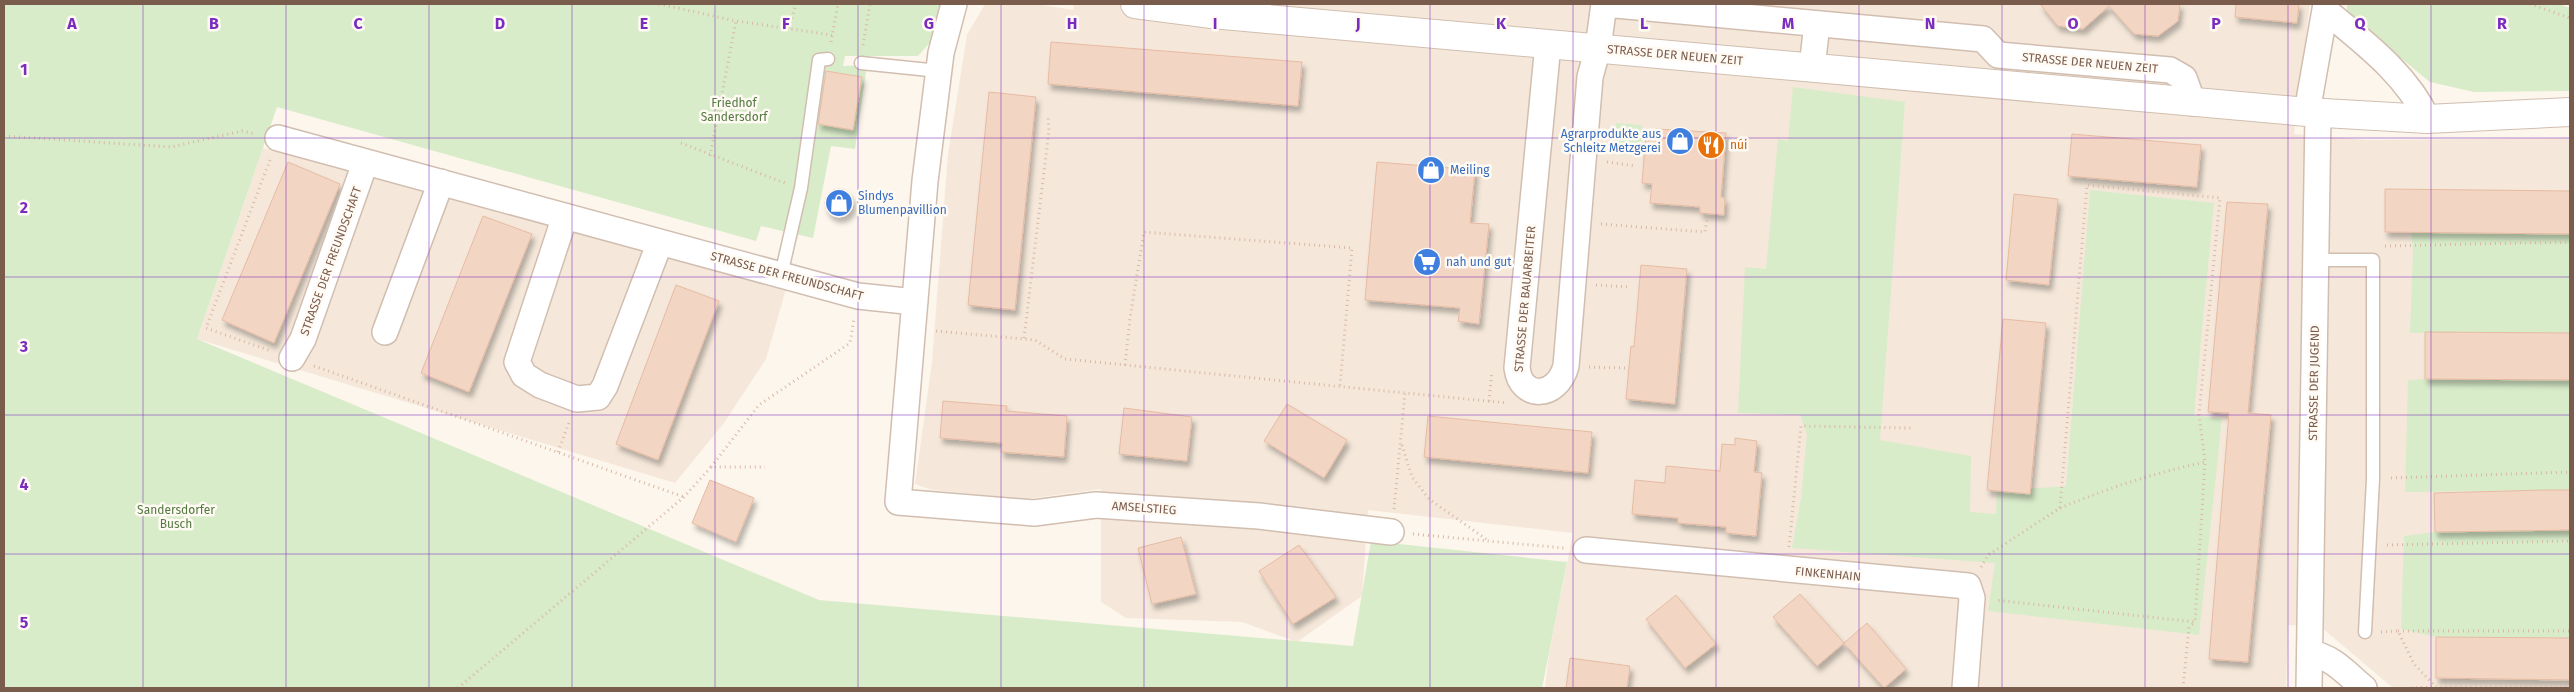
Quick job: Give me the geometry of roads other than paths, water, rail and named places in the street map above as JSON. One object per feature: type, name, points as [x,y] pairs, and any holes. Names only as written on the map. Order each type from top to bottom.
[{"type":"street","points":[[915,302],[926,181],[939,71],[944,35],[954,4]]},
{"type":"street","name":"STRASSE DER NEUEN ZEIT","points":[[1136,4],[1203,13],[2312,113],[2428,119],[2570,112]]},
{"type":"street","name":"STRASSE DER NEUEN ZEIT","points":[[1598,48],[1604,4],[1983,39],[1998,55],[2170,70],[2184,78],[2193,103]]},
{"type":"street","points":[[2326,7],[2403,80],[2418,98],[2428,119]]},
{"type":"street","name":"STRASSE DER JUGEND","points":[[2309,688],[2317,260],[2312,113],[2326,7]]},
{"type":"street","points":[[1812,67],[1817,24]]},
{"type":"street","name":"STRASSE DER BAUARBEITER","points":[[1548,44],[1517,368],[1518,379],[1525,386],[1535,390],[1547,391],[1556,387],[1563,377],[1566,366],[1590,77],[1598,48]]},
{"type":"street","points":[[1986,84],[1988,70],[1998,55]]},
{"type":"street","name":"STRASSE DER FREUNDSCHAFT","points":[[278,138],[858,296],[915,302]]},
{"type":"street","name":"STRASSE DER FREUNDSCHAFT","points":[[292,358],[303,339],[365,163]]},
{"type":"street","points":[[385,332],[441,182]]},
{"type":"street","points":[[565,216],[517,362],[524,376],[540,385],[577,399],[598,397],[606,386],[660,242]]},
{"type":"street","name":"AMSELSTIEG","points":[[915,302],[898,502],[1034,513],[1096,505],[1258,516],[1391,532]]},
{"type":"street","name":"FINKENHAIN","points":[[1586,550],[1786,570],[1970,592],[1965,688]]},
{"type":"street","points":[[2310,652],[2321,654],[2364,688]]},
{"type":"lane","points":[[781,275],[800,188],[820,60],[828,59]]},
{"type":"lane","points":[[860,62],[939,71]]},
{"type":"lane","points":[[2317,260],[2373,260],[2372,479],[2365,632]]},
{"type":"place","name":"Agrarprodukte aus Schleitz Metzgerei","points":[[1680,141]]},
{"type":"place","name":"núi","points":[[1711,145]]},
{"type":"place","name":"Meiling","points":[[1431,170]]},
{"type":"place","name":"Sindys Blumenpavillion","points":[[839,203]]},
{"type":"place","name":"nah und gut","points":[[1427,262]]},
{"type":"park label","name":"Friedhof Sandersdorf","points":[[734,110]]},
{"type":"park label","name":"Sandersdorfer Busch","points":[[176,517]]}]
